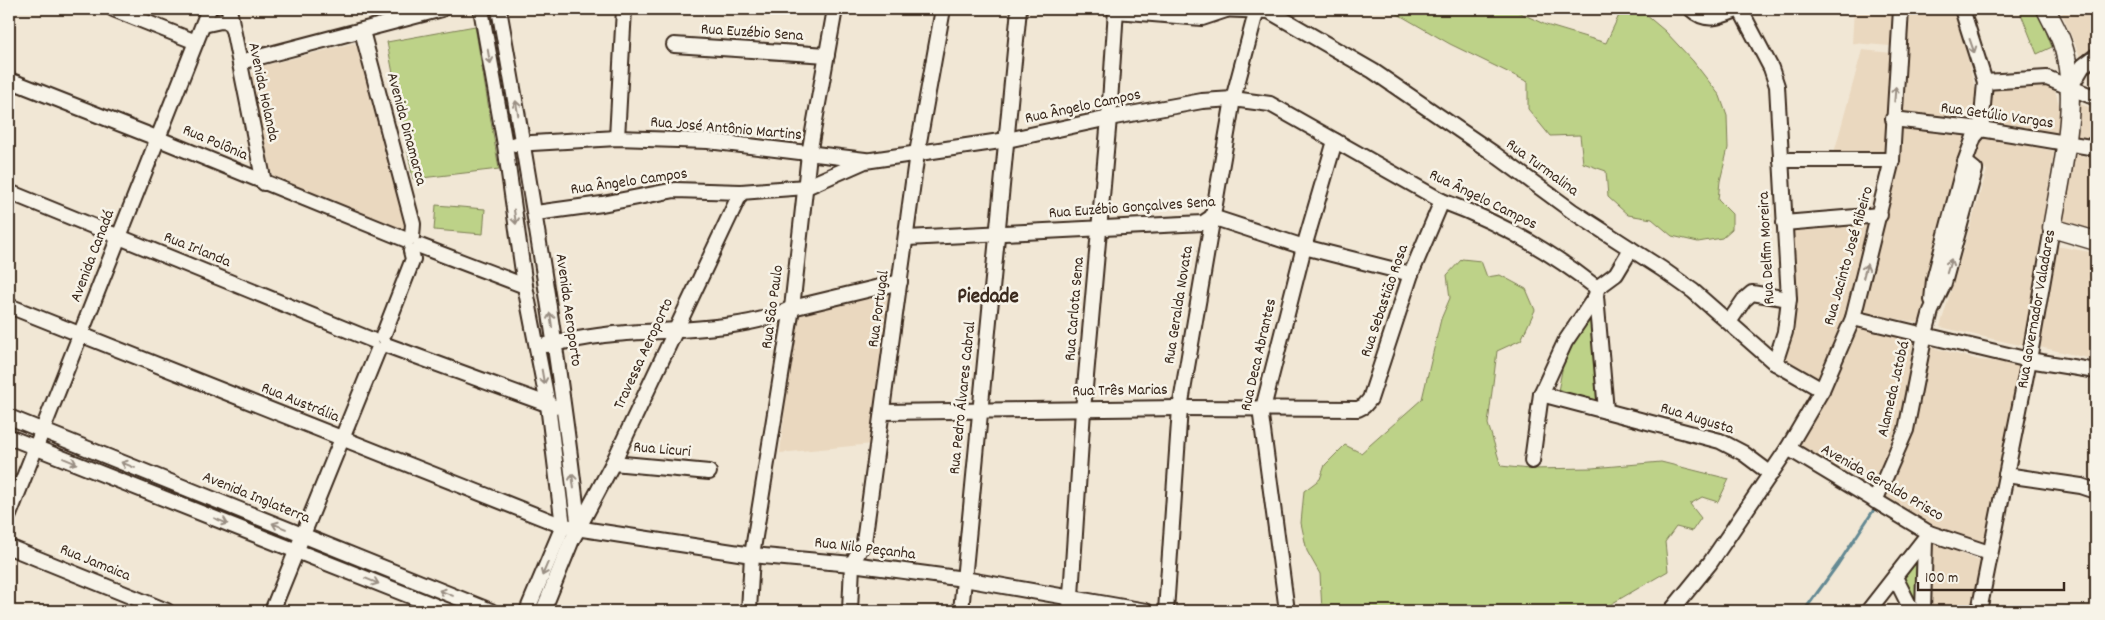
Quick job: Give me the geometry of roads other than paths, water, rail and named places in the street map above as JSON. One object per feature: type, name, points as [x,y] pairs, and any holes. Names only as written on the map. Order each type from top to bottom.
[{"type":"main road","name":"Rua Governador Valadares","points":[[2046,9],[2062,44],[2070,88],[2067,144],[2052,228]]},
{"type":"main road","points":[[2052,228],[2096,241]]},
{"type":"street","points":[[114,9],[196,42]]},
{"type":"street","name":"Avenida Canadá","points":[[9,515],[209,9]]},
{"type":"street","name":"Avenida Holanda","points":[[229,9],[264,183]]},
{"type":"street","points":[[240,62],[442,9]]},
{"type":"street","points":[[481,9],[505,145],[526,286],[548,405],[563,526],[527,611]]},
{"type":"street","name":"Avenida Aeroporto","points":[[499,9],[536,212],[554,344],[565,408],[579,530]]},
{"type":"street","points":[[617,138],[624,9]]},
{"type":"street","name":"Rua São Paulo","points":[[749,611],[752,555],[792,308],[809,154],[835,9]]},
{"type":"street","name":"Rua Portugal","points":[[850,611],[852,564],[864,542],[884,412],[917,153],[943,9]]},
{"type":"street","name":"Rua Pedro Álvares Cabral","points":[[961,611],[1019,9]]},
{"type":"street","name":"Rua Turmalina","points":[[1116,9],[1202,18],[1222,9],[1269,11],[1373,71],[1493,153],[1572,212],[1670,274],[1775,362],[1822,390]]},
{"type":"street","name":"Rua Carlota Sena","points":[[1071,604],[1083,410],[1109,118],[1116,9]]},
{"type":"street","points":[[1691,9],[1705,18],[1715,19],[1740,9]]},
{"type":"street","name":"Rua Delfim Moreira","points":[[1740,9],[1771,68],[1777,86],[1789,299],[1785,332],[1775,362]]},
{"type":"street","name":"Rua Jacinto José Ribeiro","points":[[1671,611],[1710,563],[1788,448],[1822,390],[1853,318],[1880,215],[1892,160],[1901,9]]},
{"type":"street","points":[[1962,9],[1985,82],[1981,129]]},
{"type":"street","name":"Rua Geralda Novata","points":[[1166,611],[1180,408],[1233,99],[1257,10]]},
{"type":"street","points":[[203,25],[221,21],[229,22],[232,28]]},
{"type":"street","name":"Avenida Dinamarca","points":[[272,611],[413,259],[413,224],[362,31]]},
{"type":"street","name":"Rua Euzébio Sena","points":[[674,45],[828,55]]},
{"type":"street","points":[[2070,88],[2083,66],[2096,56]]},
{"type":"street","points":[[1985,82],[2046,78],[2096,98]]},
{"type":"street","name":"Rua Polônia","points":[[9,80],[159,139],[412,243],[526,286]]},
{"type":"street","name":"Rua Ângelo Campos","points":[[536,212],[602,204],[675,190],[741,192],[806,187],[866,160],[1007,140],[1109,118],[1202,101],[1233,99],[1270,104],[1442,201],[1471,212],[1530,241],[1562,260],[1596,292]]},
{"type":"street","name":"Rua Getúlio Vargas","points":[[1893,119],[1981,129],[2096,148]]},
{"type":"street","name":"Alameda Jatobá","points":[[1875,501],[1906,430],[1931,311],[1944,283],[1957,217],[1975,170],[1965,162],[1974,138],[1981,129]]},
{"type":"street","name":"Rua José Antônio Martins","points":[[505,145],[617,138],[708,141],[866,160]]},
{"type":"street","name":"Rua Deca Abrantes","points":[[1287,611],[1261,416],[1304,247],[1335,141]]},
{"type":"street","points":[[1781,160],[1892,160]]},
{"type":"street","name":"Rua Irlanda","points":[[9,192],[380,343],[548,405],[565,408]]},
{"type":"street","name":"Travessa Aeroporto","points":[[579,530],[613,463],[741,192]]},
{"type":"street","name":"Rua Sebastião Rosa","points":[[1358,409],[1364,406],[1370,399],[1411,274],[1442,201]]},
{"type":"street","points":[[1784,223],[1880,215]]},
{"type":"street","name":"Rua Euzébio Gonçalves Sena","points":[[907,238],[1203,223],[1212,216],[1304,247],[1411,274]]},
{"type":"street","name":"Rua Governador Valadares","points":[[1979,611],[1989,553],[2029,360],[2052,228]]},
{"type":"street","points":[[1532,461],[1541,394],[1565,342],[1596,292],[1616,274],[1631,249]]},
{"type":"street","points":[[538,346],[613,334],[674,331],[727,325],[779,315],[792,308],[900,282]]},
{"type":"street","points":[[1596,292],[1606,411]]},
{"type":"street","points":[[1729,322],[1744,300],[1752,293],[1789,299]]},
{"type":"street","name":"Rua Austrália","points":[[9,306],[341,439],[563,526],[579,530]]},
{"type":"street","points":[[1853,318],[2029,360],[2096,371]]},
{"type":"street","name":"Rua Augusta","points":[[1541,394],[1720,441],[1743,453],[1771,474]]},
{"type":"street","name":"Rua Três Marias","points":[[884,412],[1262,407],[1358,409]]},
{"type":"street","name":"Avenida Inglaterra","points":[[9,417],[491,611]]},
{"type":"street","points":[[9,437],[448,611]]},
{"type":"street","name":"Avenida Geraldo Prisco","points":[[1788,448],[1875,501],[1927,537],[1989,553]]},
{"type":"street","name":"Rua Licuri","points":[[613,463],[708,472]]},
{"type":"street","points":[[2006,475],[2081,486],[2096,491]]},
{"type":"street","points":[[543,611],[571,542],[579,530]]},
{"type":"street","name":"Rua Nilo Peçanha","points":[[579,530],[752,555],[852,564],[964,579],[1071,604],[1146,611]]},
{"type":"street","points":[[1868,611],[1927,537]]},
{"type":"street","points":[[1923,611],[1927,537]]},
{"type":"street","name":"Rua Jamaica","points":[[9,547],[167,611]]},
{"type":"street","points":[[1895,577],[1912,611]]},
{"type":"waterway","points":[[1804,611],[1877,505]]},
{"type":"district","name":"Piedade","points":[[988,298]]}]
